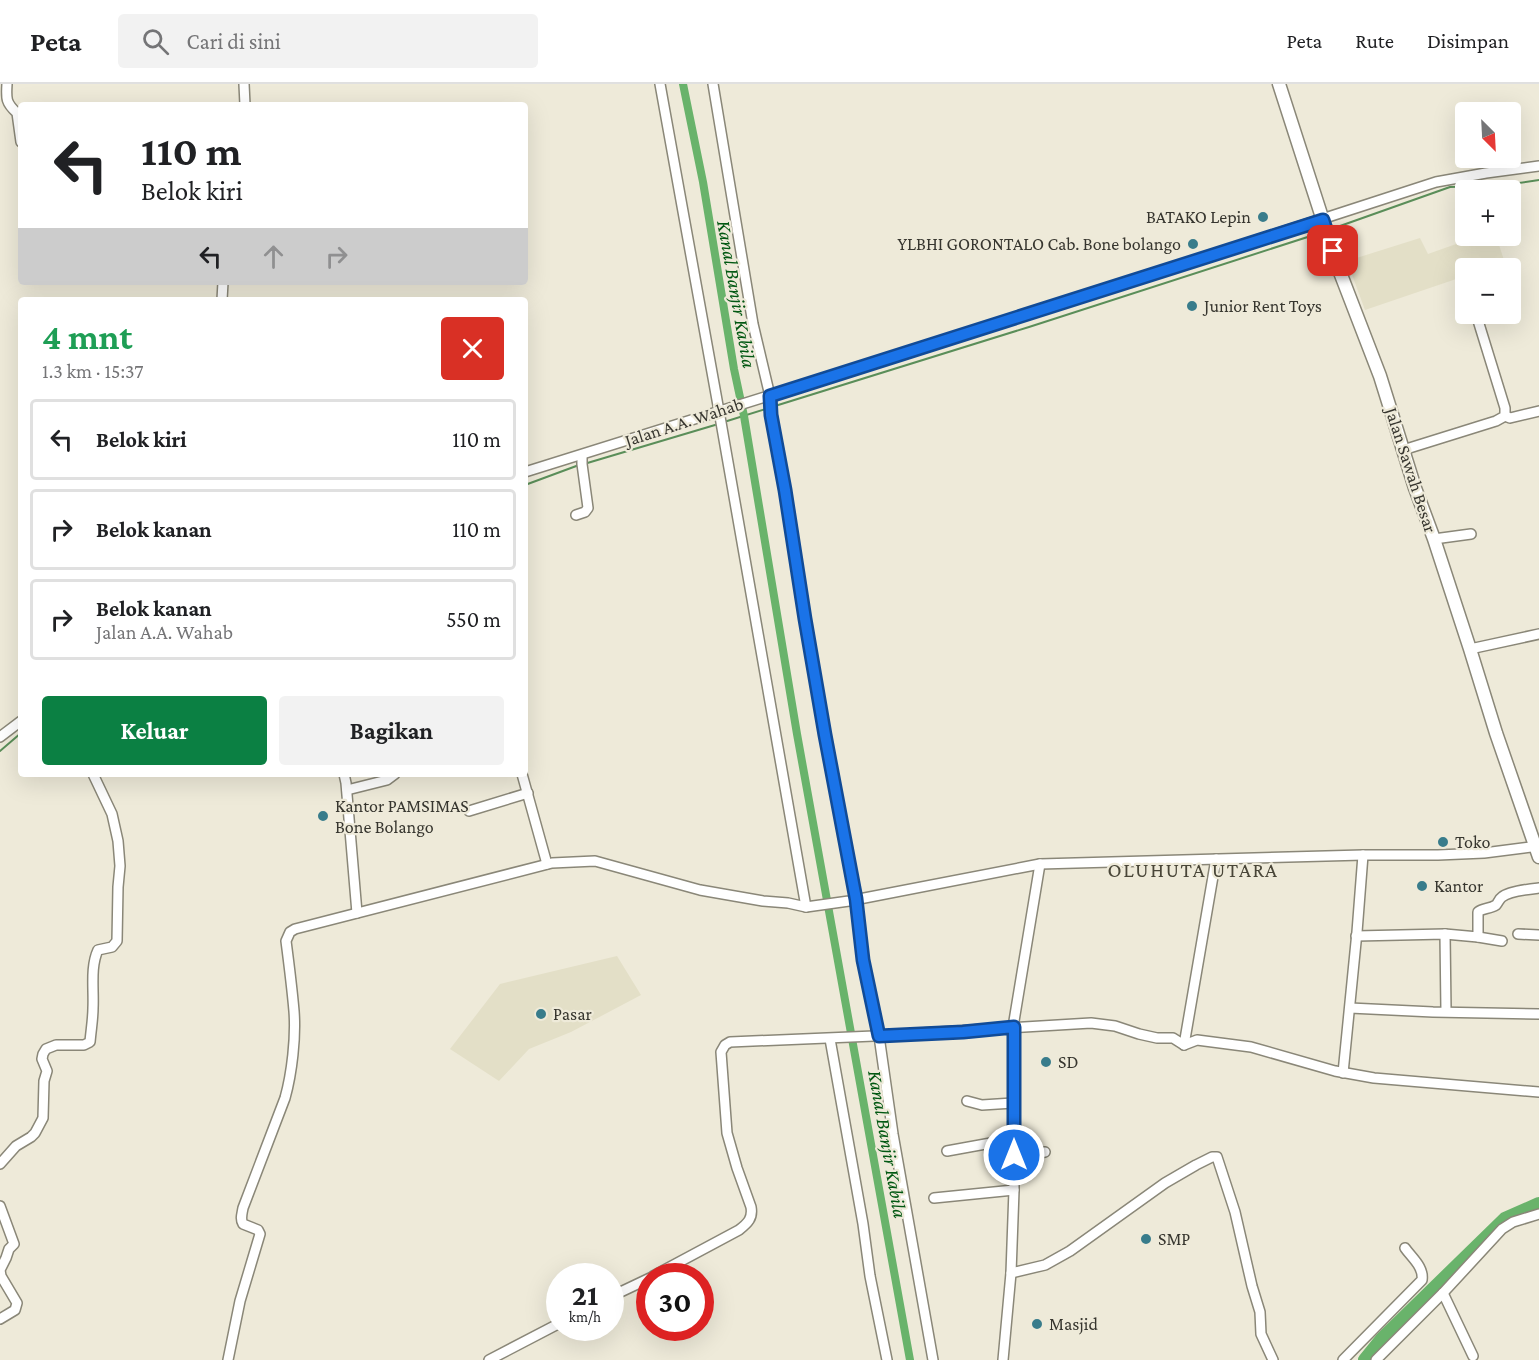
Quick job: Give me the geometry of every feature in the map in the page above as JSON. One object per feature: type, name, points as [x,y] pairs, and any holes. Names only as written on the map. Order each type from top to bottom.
[{"type":"main road","name":"Jalan Sawah Besar","points":[[1279,84],[1338,267],[1380,375],[1496,733],[1538,850]]},
{"type":"street","points":[[7,84],[7,99],[17,113],[18,120]]},
{"type":"street","points":[[244,84],[245,102]]},
{"type":"street","points":[[660,84],[724,409],[810,906]]},
{"type":"street","points":[[713,84],[751,315],[785,490],[852,900],[933,1360]]},
{"type":"street","name":"Jalan A.A. Wahab","points":[[528,471],[582,461],[724,409],[1323,220],[1436,182],[1539,166]]},
{"type":"street","points":[[1479,324],[1506,416]]},
{"type":"street","points":[[1403,450],[1506,416],[1510,418],[1539,411]]},
{"type":"street","points":[[576,514],[582,514],[588,508],[582,461]]},
{"type":"street","points":[[1434,539],[1471,534]]},
{"type":"street","points":[[1470,649],[1539,634]]},
{"type":"street","points":[[0,737],[18,723]]},
{"type":"street","points":[[0,1164],[16,1146],[35,1133],[43,1118],[44,1081],[47,1071],[42,1059],[46,1049],[56,1045],[84,1045],[90,1042],[96,953],[98,950],[112,947],[117,941],[120,866],[118,841],[112,814],[94,777]]},
{"type":"street","points":[[345,777],[357,913]]},
{"type":"street","points":[[347,790],[387,780],[390,777]]},
{"type":"street","points":[[523,777],[547,864]]},
{"type":"street","points":[[469,811],[528,793]]},
{"type":"street","points":[[228,1360],[240,1301],[260,1234],[258,1230],[243,1224],[241,1218],[243,1208],[290,1082],[294,1012],[286,941],[290,932],[295,929],[547,864],[595,861],[700,891],[810,906],[1040,864],[1438,855],[1538,850]]},
{"type":"street","points":[[1343,1072],[1363,855]]},
{"type":"street","points":[[1184,1045],[1215,859]]},
{"type":"street","points":[[1003,1360],[1011,1273],[1014,1190],[1014,1027],[1040,864]]},
{"type":"street","points":[[1478,937],[1480,909],[1497,904],[1502,897],[1511,893],[1539,888]]},
{"type":"street","points":[[1356,936],[1445,933],[1502,941]]},
{"type":"street","points":[[1445,933],[1446,1011]]},
{"type":"street","points":[[1518,934],[1539,934]]},
{"type":"street","points":[[1350,1008],[1539,1014]]},
{"type":"street","points":[[677,1263],[739,1230],[750,1220],[752,1213],[728,1133],[721,1052],[724,1045],[730,1042],[963,1032],[1091,1023],[1115,1026],[1157,1038],[1173,1038],[1184,1045]]},
{"type":"street","points":[[835,1038],[870,1276],[887,1360]]},
{"type":"street","points":[[1184,1045],[1197,1040],[1251,1047],[1374,1078],[1539,1092]]},
{"type":"street","points":[[967,1101],[982,1105],[1013,1103]]},
{"type":"street","points":[[947,1151],[1013,1139]]},
{"type":"street","points":[[1014,1155],[1045,1152]]},
{"type":"street","points":[[1011,1273],[1045,1265],[1070,1251],[1165,1183],[1196,1165],[1217,1157],[1235,1212],[1260,1312],[1261,1334],[1273,1360]]},
{"type":"street","points":[[934,1198],[1014,1190]]},
{"type":"street","points":[[0,1206],[14,1244],[9,1249],[0,1270],[1,1276],[17,1303],[15,1310],[0,1319]]},
{"type":"street","points":[[1377,1360],[1503,1229],[1513,1222],[1539,1214]]},
{"type":"street","points":[[1343,1360],[1422,1280],[1422,1270],[1405,1248]]},
{"type":"street","points":[[1443,1293],[1473,1356]]},
{"type":"street","points":[[489,1360],[546,1330]]},
{"type":"shaded area","points":[[1420,238],[1428,254],[1455,244],[1499,246],[1503,258],[1455,258],[1455,279],[1365,310],[1347,261]]},
{"type":"shaded area","name":"Pasar","points":[[617,956],[641,995],[571,1032],[529,1049],[499,1081],[450,1049],[500,984]]},
{"type":"waterway","name":"Kanal Banjir Kabila","points":[[683,84],[703,182],[797,734],[910,1360]]},
{"type":"waterway","points":[[1340,226],[1450,187],[1505,185],[1539,180]]},
{"type":"waterway","points":[[775,406],[1320,233]]},
{"type":"waterway","name":"Kanal Banjir Kabila","points":[[724,422],[769,408]]},
{"type":"waterway","points":[[584,464],[715,425]]},
{"type":"waterway","points":[[528,484],[579,465]]},
{"type":"waterway","points":[[0,751],[18,736]]},
{"type":"waterway","points":[[1365,1360],[1382,1339],[1505,1219],[1539,1204]]},
{"type":"place","name":"BATAKO Lepin","points":[[1263,217]]},
{"type":"place","name":"YLBHI GORONTALO Cab. Bone bolango","points":[[1193,244]]},
{"type":"place","name":"Junior Rent Toys","points":[[1192,306]]},
{"type":"place","name":"Kantor PAMSIMAS Bone Bolango","points":[[323,816]]},
{"type":"place","name":"Toko","points":[[1443,842]]},
{"type":"place","name":"Kantor","points":[[1422,886]]},
{"type":"place","name":"Pasar","points":[[541,1014]]},
{"type":"place","name":"SD","points":[[1046,1062]]},
{"type":"place","name":"SMP","points":[[1146,1239]]},
{"type":"place","name":"Masjid","points":[[1037,1324]]},
{"type":"district","name":"OLUHUTA UTARA","points":[[1193,870]]},
{"type":"route","points":[[1014,1155],[1014,1027],[879,1036],[863,960],[856,899],[805,619],[771,415],[770,396],[1323,220],[1333,251]]}]
